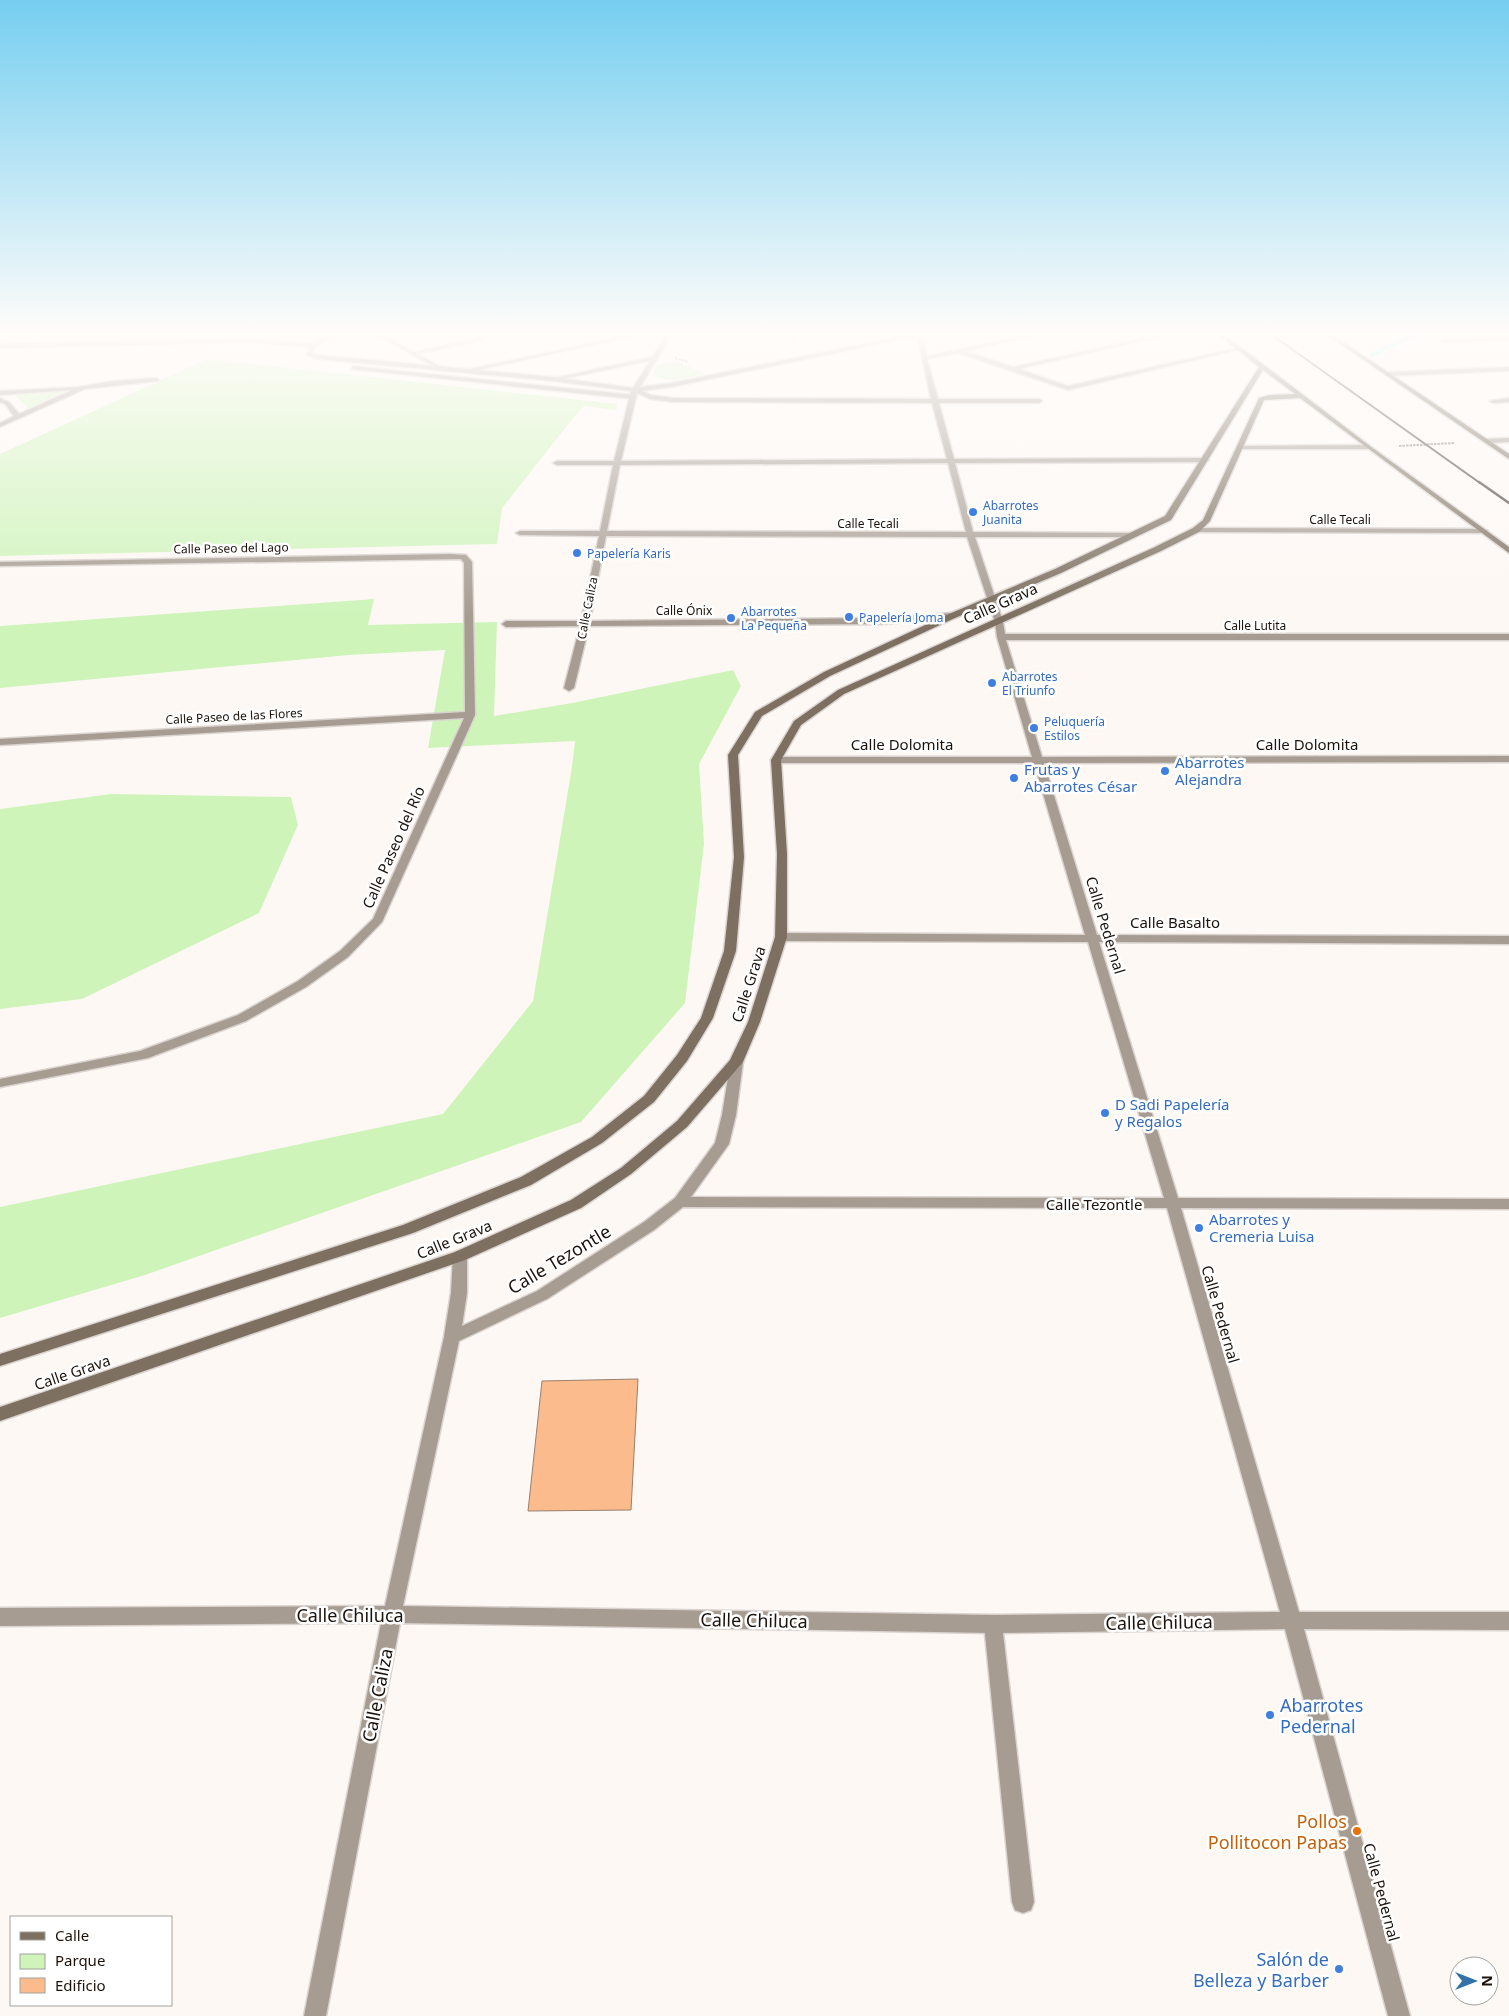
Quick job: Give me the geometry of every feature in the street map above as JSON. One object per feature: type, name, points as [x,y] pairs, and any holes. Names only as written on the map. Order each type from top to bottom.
[{"type":"main road","name":"Calle Grava","points":[[0,1360],[408,1229],[526,1181],[597,1140],[648,1099],[682,1058],[707,1018],[730,951],[740,857],[733,755],[758,714],[827,674],[1135,535],[1168,518],[1224,429]]},
{"type":"main road","name":"Calle Grava","points":[[0,1414],[460,1256],[576,1204],[626,1171],[682,1124],[736,1062],[754,1022],[781,936],[782,854],[776,760],[797,722],[841,692],[999,622],[1196,530],[1206,521],[1248,429]]},
{"type":"main road","points":[[1345,429],[1509,550]]},
{"type":"main road","points":[[1468,429],[1509,457]]},
{"type":"street","name":"Calle Caliza","points":[[570,688],[626,429]]},
{"type":"street","name":"Calle Pedernal","points":[[943,429],[970,534],[999,622],[1001,637],[1173,1204],[1292,1620],[1399,2016]]},
{"type":"street","points":[[1486,441],[1509,440]]},
{"type":"street","points":[[1240,448],[1368,447]]},
{"type":"street","points":[[557,463],[1205,460]]},
{"type":"street","name":"Calle Tecali","points":[[1196,530],[1484,531]]},
{"type":"street","name":"Calle Tecali","points":[[520,532],[602,534],[1135,535]]},
{"type":"street","name":"Calle Paseo del Lago","points":[[0,564],[463,557]]},
{"type":"street","name":"Calle Paseo del Río","points":[[0,1083],[144,1056],[242,1018],[302,984],[344,954],[378,920],[470,715],[468,562],[463,557]]},
{"type":"street","name":"Calle Ónix","points":[[506,624],[881,622],[952,616]]},
{"type":"street","name":"Calle Lutita","points":[[1001,637],[1509,637]]},
{"type":"street","name":"Calle Paseo de las Flores","points":[[0,742],[470,715]]},
{"type":"street","name":"Calle Dolomita","points":[[776,760],[1038,758],[1509,760]]},
{"type":"street","name":"Calle Basalto","points":[[781,936],[1509,940]]},
{"type":"street","name":"Calle Tezontle","points":[[452,1337],[542,1295],[649,1226],[680,1202],[722,1144],[729,1115],[736,1062]]},
{"type":"street","name":"Calle Tezontle","points":[[680,1202],[1509,1204]]},
{"type":"street","name":"Calle Caliza","points":[[315,2016],[392,1614],[452,1337],[459,1292],[460,1256]]},
{"type":"street","name":"Calle Chiluca","points":[[0,1617],[392,1614],[993,1624],[1292,1620],[1509,1620]]},
{"type":"street","points":[[993,1624],[1023,1902]]},
{"type":"path","points":[[1368,447],[1486,441]]},
{"type":"green space","points":[[54,429],[564,429],[502,508],[497,544],[0,556],[0,454]]},
{"type":"green space","points":[[374,599],[368,625],[497,622],[494,716],[572,703],[733,670],[741,686],[699,764],[704,844],[685,1003],[581,1122],[145,1275],[0,1318],[0,1207],[443,1114],[533,1001],[575,741],[428,748],[445,650],[349,655],[0,688],[0,626]]},
{"type":"green space","points":[[111,794],[291,797],[298,825],[259,913],[82,999],[0,1009],[0,809]]},
{"type":"building","points":[[638,1379],[631,1510],[528,1511],[542,1381]]},
{"type":"railway","points":[[1404,429],[1480,483]]},
{"type":"railway","points":[[1479,482],[1509,503]]},
{"type":"place","name":"Abarrotes Juanita","points":[[973,512]]},
{"type":"place","name":"Papelería Karis","points":[[577,553]]},
{"type":"place","name":"Papelería Joma","points":[[849,617]]},
{"type":"place","name":"Abarrotes La Pequeña","points":[[731,618]]},
{"type":"place","name":"Abarrotes El Triunfo","points":[[992,683]]},
{"type":"place","name":"Peluquería Estilos","points":[[1034,728]]},
{"type":"place","name":"Abarrotes Alejandra","points":[[1165,771]]},
{"type":"place","name":"Frutas y Abarrotes César","points":[[1014,778]]},
{"type":"place","name":"D Sadi Papelería y Regalos","points":[[1105,1113]]},
{"type":"place","name":"Abarrotes y Cremeria Luisa","points":[[1199,1228]]},
{"type":"place","name":"Abarrotes Pedernal","points":[[1270,1715]]},
{"type":"place","name":"Pollos Pollitocon Papas","points":[[1357,1831]]},
{"type":"place","name":"Salón de Belleza y Barber","points":[[1339,1969]]}]
